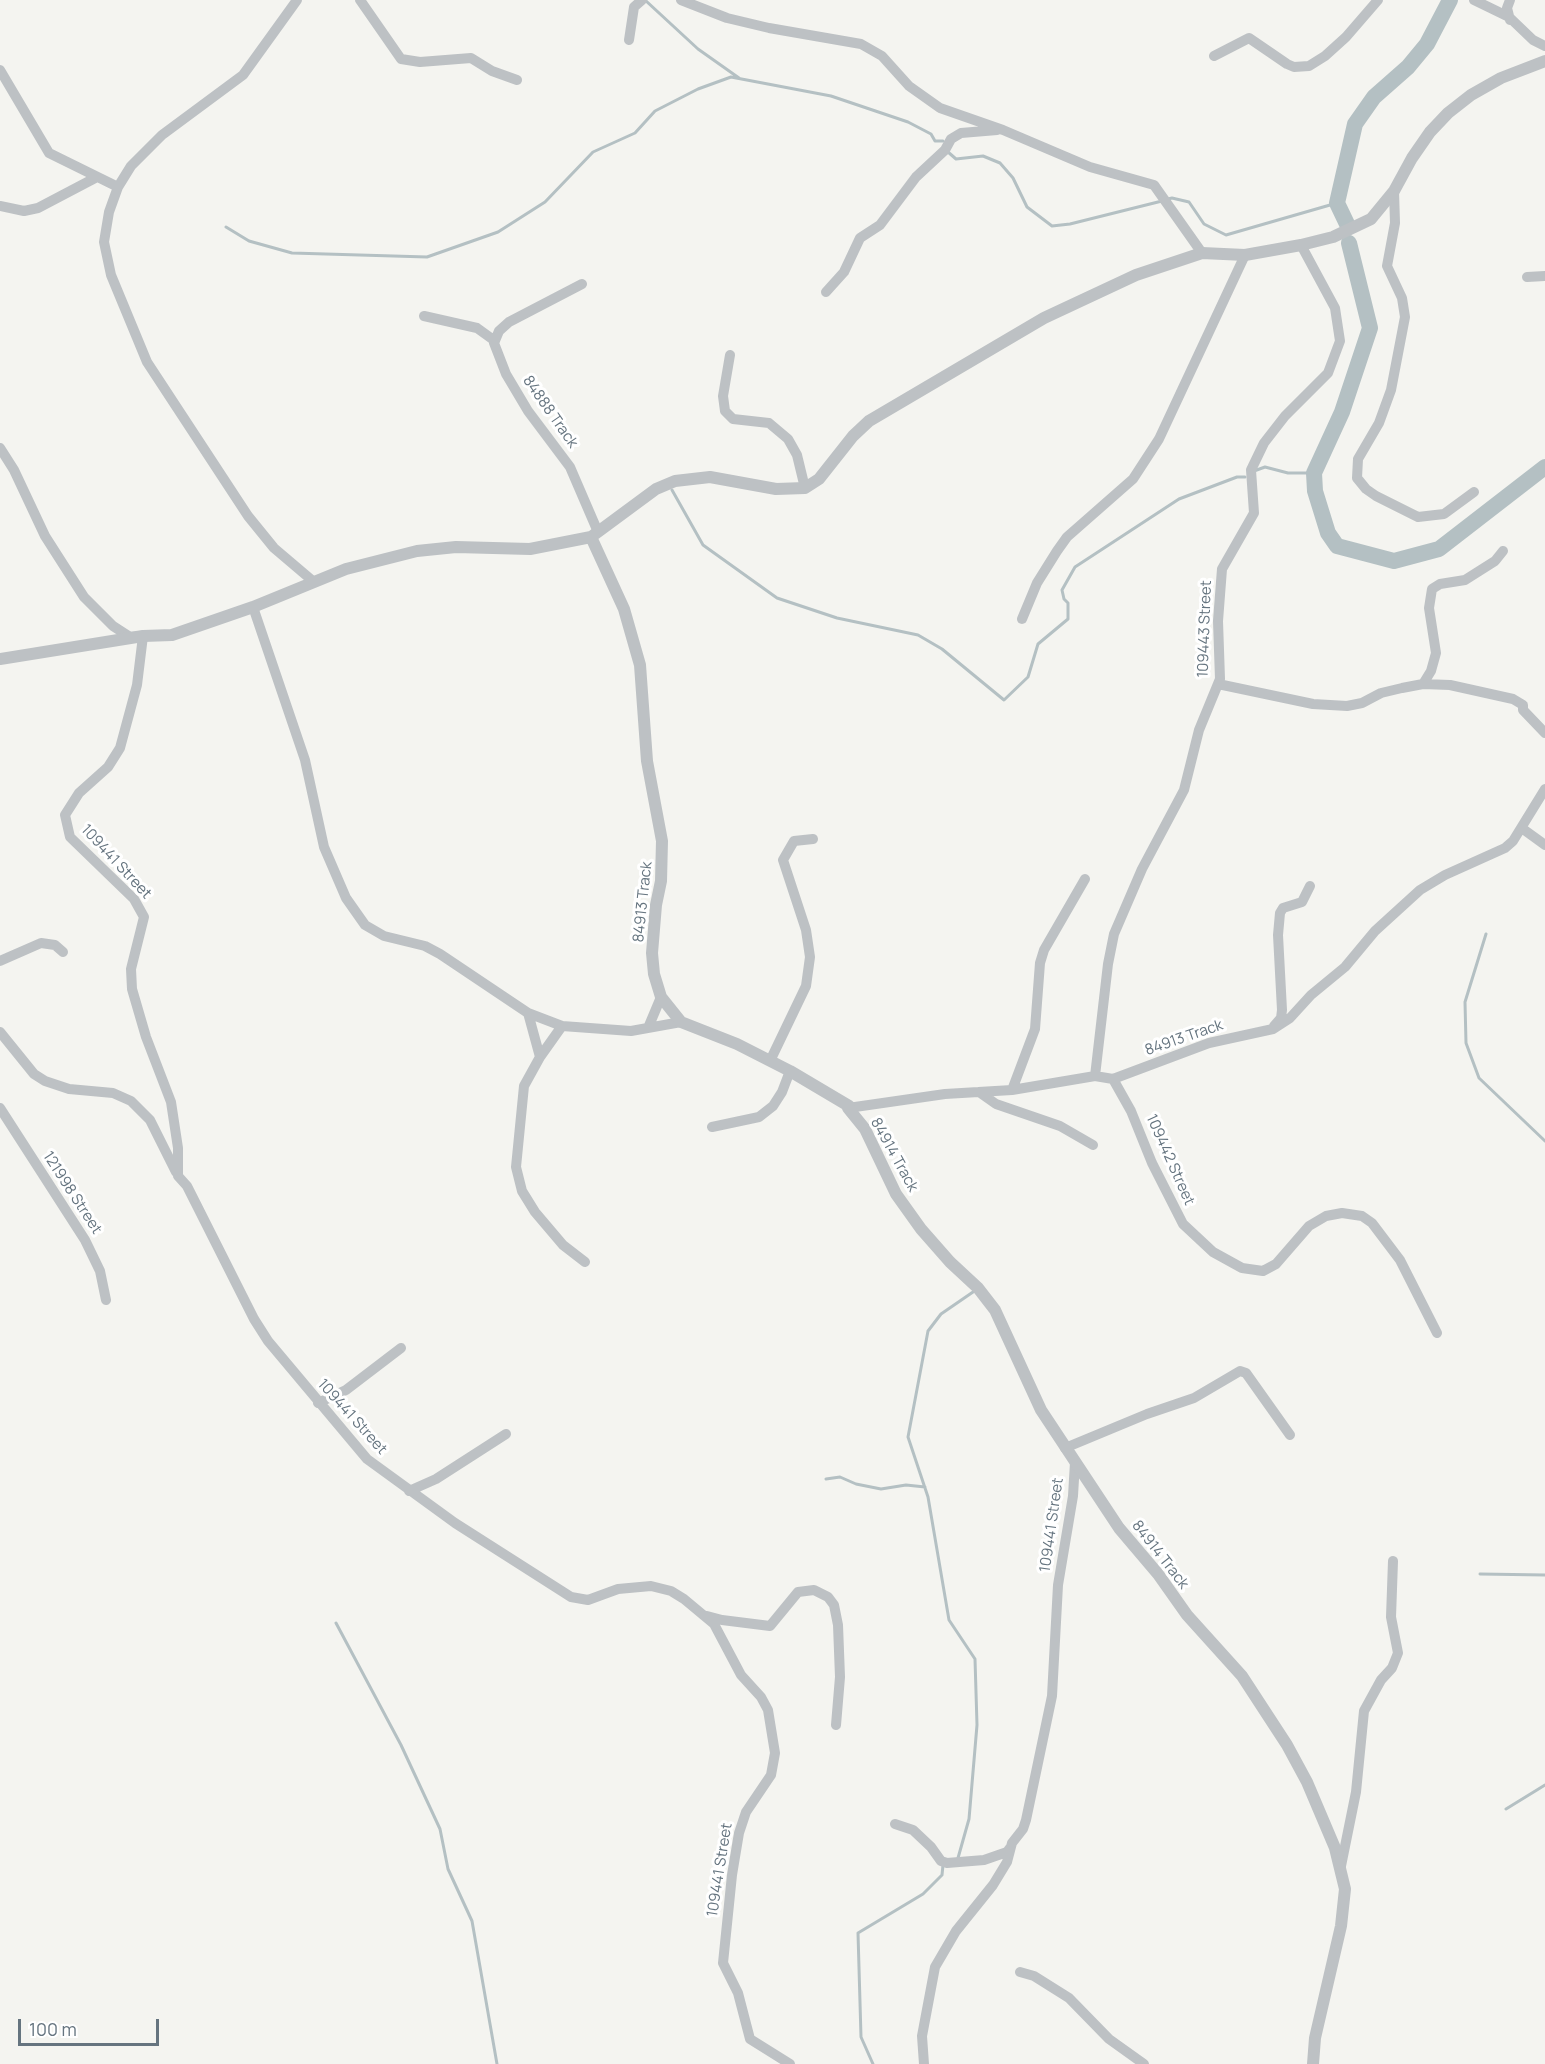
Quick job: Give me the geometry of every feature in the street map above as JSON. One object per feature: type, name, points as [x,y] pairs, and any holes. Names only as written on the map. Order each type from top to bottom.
[{"type":"street","points":[[297,0],[243,75],[146,148],[118,187],[106,225],[106,255],[118,294],[147,362],[248,516],[274,548],[314,582]]},
{"type":"street","points":[[360,0],[401,59],[420,62],[471,58],[492,71],[518,80]]},
{"type":"street","points":[[629,40],[634,7],[642,0]]},
{"type":"street","points":[[681,0],[727,18],[769,28],[861,44],[882,56],[903,80],[927,101],[1090,167],[1154,185],[1202,252]]},
{"type":"street","points":[[1214,56],[1249,38],[1287,64],[1309,66],[1325,56],[1346,37],[1378,0]]},
{"type":"street","points":[[1474,0],[1509,17],[1511,22],[1533,40],[1545,45]]},
{"type":"street","points":[[1510,0],[1507,8],[1511,22]]},
{"type":"street","points":[[0,448],[14,470],[45,536],[84,597],[113,626],[130,637],[172,635],[253,607],[354,567],[417,551],[456,547],[530,549],[595,535],[656,489],[675,481],[710,477],[776,489],[804,488],[819,479],[853,436],[869,421],[921,388],[1044,318],[1136,274],[1181,262],[1202,252],[1245,255],[1301,245],[1333,237],[1371,219],[1394,191],[1412,158],[1430,132],[1448,113],[1471,95],[1501,78],[1545,61]]},
{"type":"street","points":[[0,70],[50,153],[118,187]]},
{"type":"street","points":[[826,292],[844,272],[860,238],[880,225],[916,177],[945,150],[951,139],[961,133],[1003,130]]},
{"type":"street","points":[[0,206],[24,211],[38,208],[97,177]]},
{"type":"street","points":[[1394,191],[1395,223],[1388,266],[1402,298],[1404,317],[1391,390],[1378,423],[1358,459],[1357,478],[1376,496],[1418,518],[1444,514],[1474,492]]},
{"type":"street","name":"109443 Street","points":[[1095,1076],[1108,964],[1114,934],[1142,869],[1184,790],[1199,730],[1218,684],[1222,569],[1254,513],[1250,476],[1254,461],[1285,416],[1328,373],[1340,341],[1335,308],[1301,245]]},
{"type":"street","points":[[1022,619],[1037,583],[1067,537],[1133,479],[1160,439],[1245,255]]},
{"type":"street","points":[[1527,277],[1545,276]]},
{"type":"street","points":[[424,316],[477,328],[495,340],[499,331],[509,322],[582,284]]},
{"type":"street","name":"84888 Track","points":[[495,340],[506,374],[536,423],[554,442],[570,467],[595,535]]},
{"type":"street","points":[[730,355],[723,396],[725,411],[733,419],[769,423],[788,439],[797,455],[804,488]]},
{"type":"street","name":"84913 Track","points":[[595,535],[624,609],[640,665],[645,750],[662,850],[652,952],[654,974],[661,997],[681,1022],[737,1044],[790,1071],[844,1104]]},
{"type":"street","points":[[1423,684],[1431,671],[1436,653],[1429,608],[1432,589],[1447,582],[1465,580],[1495,561],[1503,551]]},
{"type":"street","points":[[253,607],[306,760],[324,847],[335,877],[356,914],[372,930],[425,946],[528,1013],[562,1026],[622,1031],[681,1022]]},
{"type":"street","points":[[0,659],[143,636]]},
{"type":"street","name":"109441 Street","points":[[143,636],[137,685],[120,748],[108,767],[69,805],[65,815],[70,837],[134,899],[144,917],[131,969],[132,989],[146,1037],[171,1102],[178,1148],[178,1176],[187,1186],[254,1319],[318,1402],[367,1458],[409,1491],[493,1549],[571,1597],[588,1600],[618,1589],[651,1586],[671,1591],[706,1616],[720,1634],[741,1675],[761,1697],[768,1710],[775,1753],[771,1775],[746,1812],[741,1826],[732,1875],[723,1963],[738,1993],[750,2039],[790,2064]]},
{"type":"street","points":[[1218,684],[1313,704],[1347,705],[1362,704],[1381,693],[1423,684],[1450,685],[1513,699],[1523,705],[1523,710],[1545,733]]},
{"type":"street","name":"84913 Track","points":[[1113,1079],[1209,1043],[1280,1026],[1311,995],[1345,967],[1375,931],[1420,890],[1445,874],[1505,848],[1522,829],[1545,789]]},
{"type":"street","points":[[1522,829],[1545,845]]},
{"type":"street","points":[[770,1061],[806,986],[810,957],[806,930],[783,860],[794,841],[813,839]]},
{"type":"street","points":[[1012,1090],[1035,1029],[1044,950],[1085,879]]},
{"type":"street","points":[[1263,1031],[1277,1025],[1282,1010],[1278,935],[1280,913],[1283,908],[1302,902],[1310,886]]},
{"type":"street","points":[[0,961],[41,943],[55,945],[63,952]]},
{"type":"street","points":[[648,1028],[661,997]]},
{"type":"street","points":[[528,1013],[540,1057]]},
{"type":"street","points":[[562,1026],[527,1078],[517,1153],[518,1176],[522,1191],[546,1226],[563,1245],[585,1262]]},
{"type":"street","points":[[0,1032],[34,1074],[45,1081],[69,1089],[113,1093],[131,1101],[150,1120],[178,1176]]},
{"type":"street","points":[[712,1127],[759,1117],[773,1106],[782,1092],[790,1071]]},
{"type":"street","points":[[844,1104],[1012,1090],[1095,1076],[1113,1079]]},
{"type":"street","name":"109442 Street","points":[[1113,1079],[1131,1111],[1152,1163],[1183,1224],[1213,1252],[1242,1268],[1263,1271],[1276,1264],[1309,1226],[1326,1216],[1342,1213],[1362,1216],[1372,1223],[1400,1260],[1437,1333]]},
{"type":"street","points":[[979,1092],[996,1104],[1060,1126],[1093,1145]]},
{"type":"street","name":"84914 Track","points":[[844,1104],[865,1129],[896,1194],[921,1229],[950,1262],[978,1288],[995,1310],[1041,1410],[1119,1528],[1158,1574],[1187,1615],[1242,1676],[1284,1740],[1307,1782],[1341,1866],[1344,1903],[1336,1952],[1315,2038],[1313,2064]]},
{"type":"street","name":"121998 Street","points":[[0,1108],[85,1240],[100,1271],[106,1300]]},
{"type":"street","points":[[318,1402],[345,1390],[401,1348]]},
{"type":"street","points":[[1065,1448],[1147,1414],[1194,1398],[1240,1371],[1246,1372],[1290,1435]]},
{"type":"street","points":[[409,1491],[436,1479],[506,1434]]},
{"type":"street","name":"109441 Street","points":[[924,2064],[922,2036],[935,1967],[956,1931],[1007,1862],[1012,1843],[1023,1829],[1052,1696],[1059,1578],[1073,1496],[1075,1462]]},
{"type":"street","points":[[1341,1866],[1356,1792],[1365,1712],[1381,1680],[1392,1668],[1398,1653],[1391,1617],[1393,1561]]},
{"type":"street","points":[[706,1616],[770,1626],[798,1592],[814,1590],[828,1597],[834,1605],[838,1625],[840,1677],[836,1725]]},
{"type":"street","points":[[895,1824],[913,1830],[932,1847],[941,1861],[953,1864],[997,1857],[1007,1852],[1012,1843]]},
{"type":"street","points":[[1020,1972],[1034,1976],[1069,1998],[1109,2039],[1144,2064]]},
{"type":"waterway","points":[[1347,224],[1337,203],[1355,124],[1374,97],[1408,67],[1427,44],[1450,0]]},
{"type":"waterway","points":[[646,1],[698,49],[739,78]]},
{"type":"waterway","points":[[226,227],[249,241],[292,253],[427,257],[498,232],[545,202],[593,152],[635,133],[655,111],[698,89],[731,77],[831,96],[908,122],[931,134],[935,141],[943,141]]},
{"type":"waterway","points":[[948,152],[956,159],[983,156],[1000,163],[1013,178],[1027,207],[1052,226],[1070,224],[1162,201]]},
{"type":"waterway","points":[[1168,199],[1189,202],[1204,224],[1226,235],[1337,203]]},
{"type":"waterway","points":[[1349,243],[1370,328],[1342,412],[1314,473],[1315,491],[1328,533],[1337,546],[1394,561],[1439,549],[1545,467]]},
{"type":"waterway","points":[[1254,471],[1265,467],[1288,473],[1314,473]]},
{"type":"waterway","points":[[672,490],[703,545],[777,598],[837,618],[918,635],[942,649],[1004,700],[1028,677],[1038,644],[1068,619],[1068,603],[1064,599],[1062,590],[1075,567],[1179,499],[1237,477],[1245,477]]},
{"type":"waterway","points":[[1486,934],[1465,1002],[1466,1043],[1479,1078],[1545,1141]]},
{"type":"waterway","points":[[958,1858],[969,1819],[977,1725],[975,1659],[949,1620],[928,1497],[908,1437],[928,1331],[941,1314],[973,1292]]},
{"type":"waterway","points":[[826,1479],[840,1477],[856,1484],[881,1489],[906,1485],[925,1487]]},
{"type":"waterway","points":[[1480,1574],[1545,1575]]},
{"type":"waterway","points":[[336,1623],[401,1745],[440,1829],[448,1869],[472,1921],[497,2064]]},
{"type":"waterway","points":[[1506,1809],[1545,1785]]},
{"type":"waterway","points":[[873,2064],[861,2037],[858,1933],[923,1894],[942,1875],[943,1865]]}]
